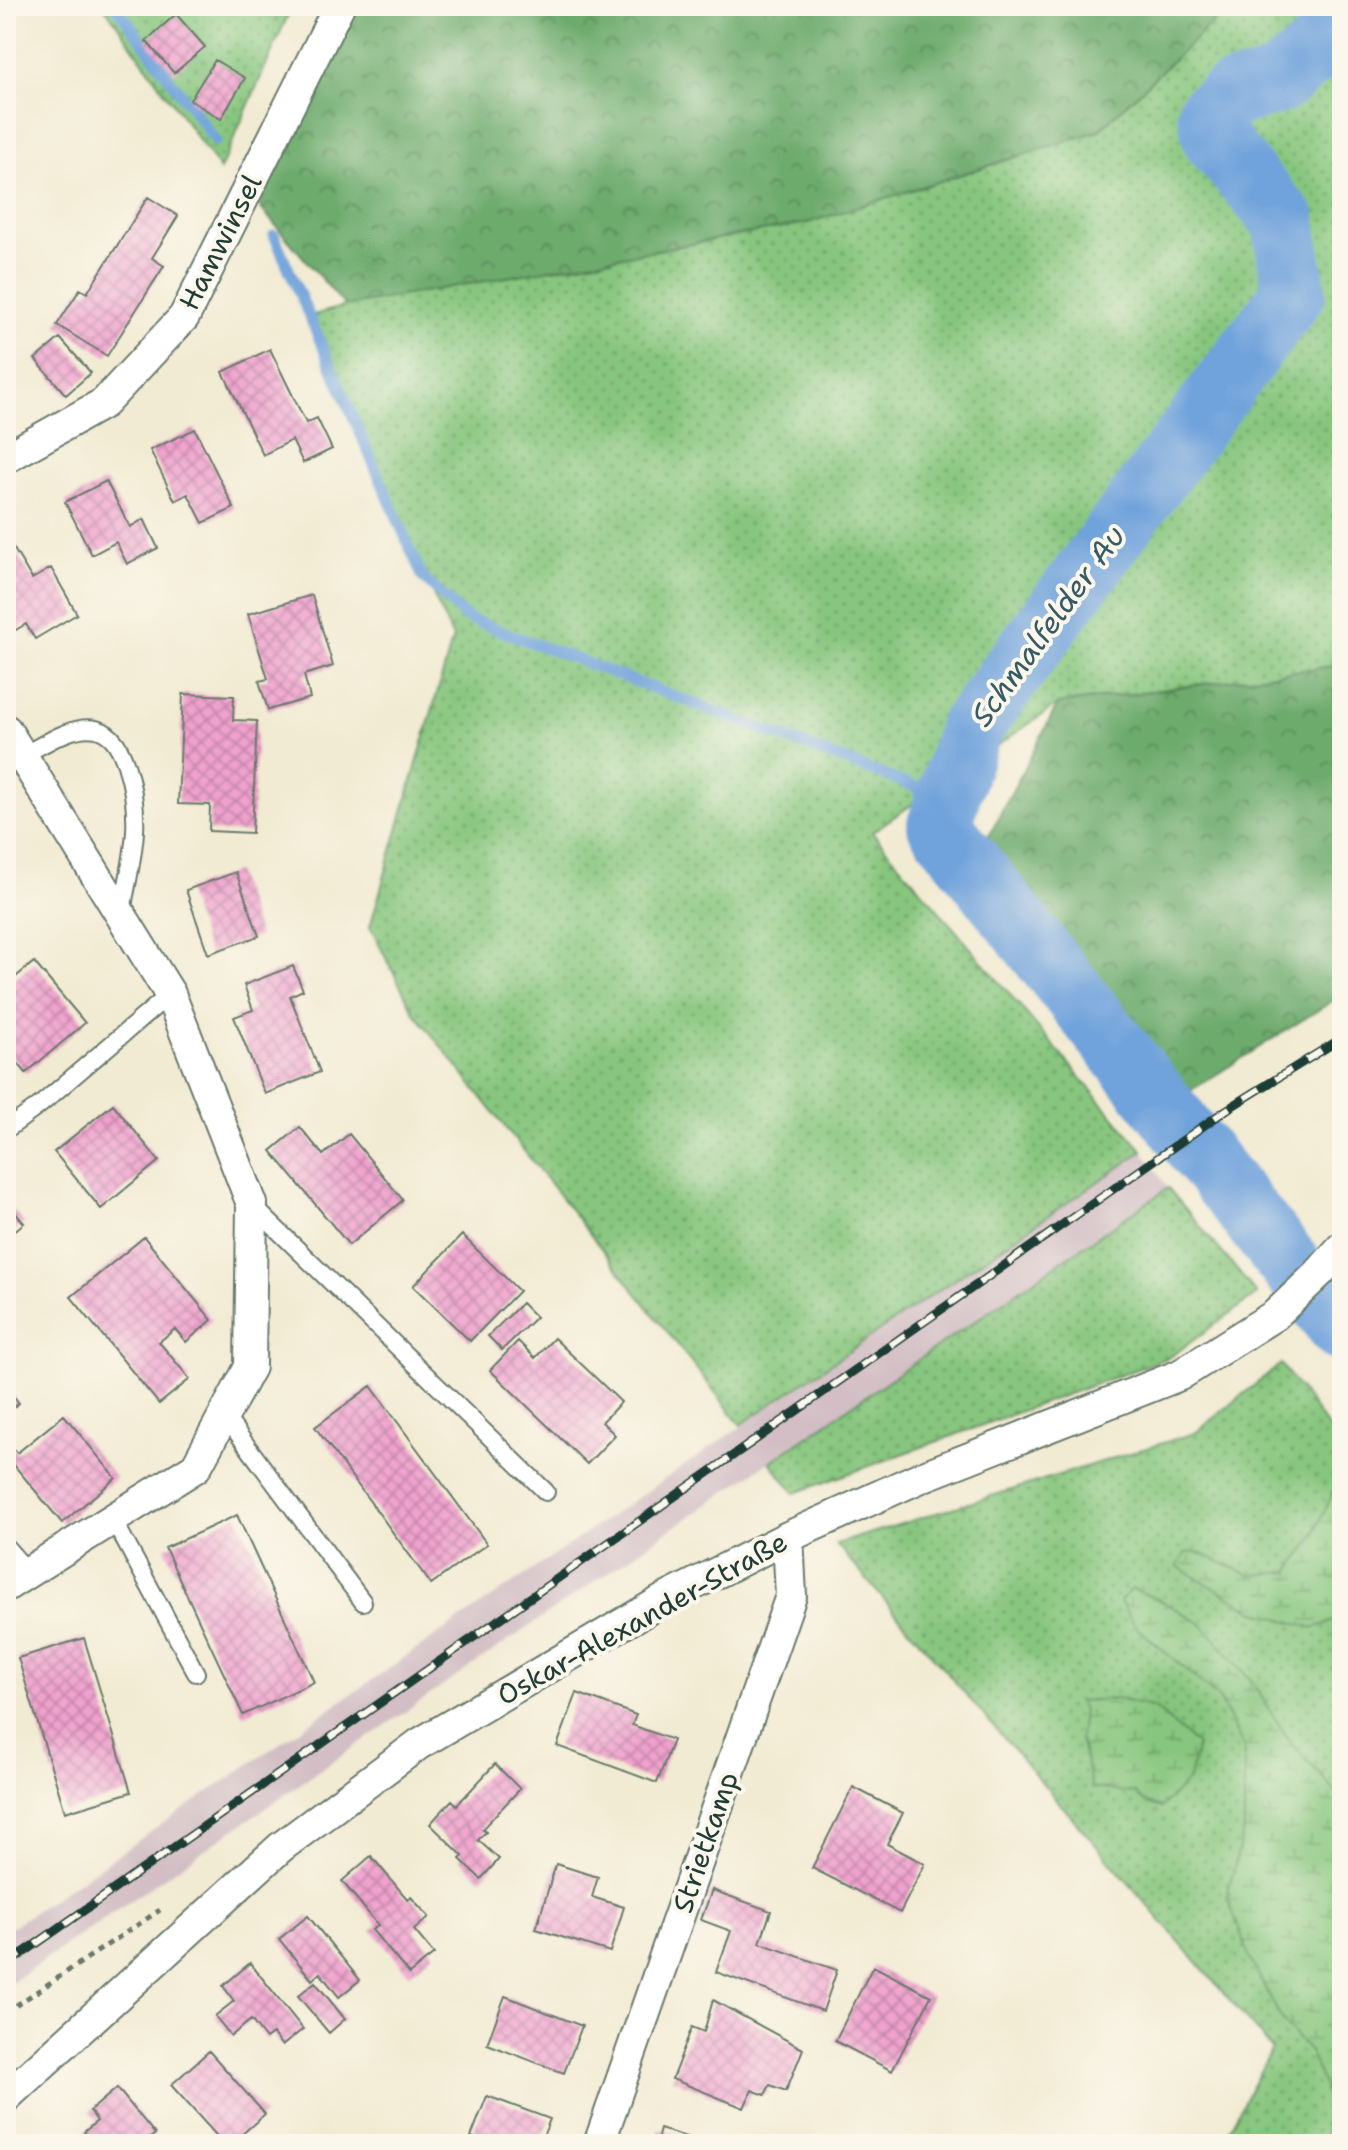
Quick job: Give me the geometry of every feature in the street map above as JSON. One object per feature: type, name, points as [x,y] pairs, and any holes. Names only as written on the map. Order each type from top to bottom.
[{"type":"street","name":"Hamwinsel","points":[[6,458],[104,403],[184,317],[339,6]]},
{"type":"street","points":[[6,730],[170,994],[252,1204],[250,1367],[196,1467],[17,1579]]},
{"type":"street","name":"Oskar-Alexander-Straße","points":[[6,2097],[281,1847],[419,1744],[665,1599],[788,1537],[921,1477],[1180,1375],[1275,1315],[1342,1247]]},
{"type":"street","name":"Strietkamp","points":[[599,2144],[791,1596],[788,1537]]},
{"type":"lane","points":[[22,756],[74,730],[97,729],[112,738],[121,749],[136,797],[135,836],[121,915]]},
{"type":"lane","points":[[6,1126],[10,1127],[40,1105],[170,994]]},
{"type":"lane","points":[[252,1204],[546,1492]]},
{"type":"lane","points":[[224,1415],[363,1602]]},
{"type":"lane","points":[[113,1519],[196,1673]]},
{"type":"lane","points":[[6,1547],[17,1579]]},
{"type":"shaded area","points":[[1143,1151],[1168,1188],[6,1986],[6,1931]]},
{"type":"green space","points":[[104,6],[292,6],[220,170]]},
{"type":"green space","points":[[354,6],[1230,6],[1098,131],[807,223],[345,306],[259,206]]},
{"type":"green space","points":[[1230,6],[1342,6],[1342,658],[1333,666],[1058,704],[872,832],[1143,1151],[741,1425],[414,1012],[370,927],[453,638],[307,317],[345,306],[807,223],[1098,131]]},
{"type":"green space","points":[[1342,658],[1342,995],[1190,1091],[986,841],[1058,704],[1333,666]]},
{"type":"green space","points":[[1168,1188],[1257,1294],[1170,1357],[795,1493],[770,1462]]},
{"type":"green space","points":[[1281,1364],[1342,1446],[1342,2144],[1221,2144],[1272,2049],[836,1544],[1195,1433]]},
{"type":"green space","points":[[1342,1483],[1342,1618],[1314,1628],[1254,1611],[1177,1566],[1186,1553],[1197,1552],[1250,1575],[1289,1572],[1312,1539],[1332,1495]]},
{"type":"green space","points":[[1132,1589],[1160,1600],[1202,1624],[1252,1681],[1287,1738],[1342,1799],[1342,2144],[1326,2144],[1328,2098],[1310,2053],[1282,2020],[1251,1961],[1227,1896],[1244,1827],[1244,1748],[1219,1698],[1135,1626],[1120,1601]]},
{"type":"green space","points":[[1117,1699],[1155,1708],[1197,1745],[1189,1779],[1161,1808],[1143,1801],[1135,1793],[1092,1788],[1080,1738],[1083,1710],[1078,1701]]},
{"type":"building","points":[[176,14],[205,47],[174,73],[146,41]]},
{"type":"building","points":[[215,60],[245,78],[221,119],[190,100]]},
{"type":"building","points":[[148,197],[178,216],[152,258],[164,266],[107,356],[57,325],[80,289],[87,293]]},
{"type":"building","points":[[60,338],[91,373],[66,395],[35,359]]},
{"type":"building","points":[[270,349],[306,423],[317,418],[332,449],[303,463],[292,440],[263,455],[223,372]]},
{"type":"building","points":[[195,429],[234,508],[203,523],[188,494],[175,501],[150,450]]},
{"type":"building","points":[[106,481],[130,527],[144,519],[158,548],[127,564],[116,542],[92,555],[65,502]]},
{"type":"building","points":[[8,539],[32,579],[51,568],[77,614],[35,639],[26,624],[6,633]]},
{"type":"building","points":[[312,595],[333,666],[304,675],[310,698],[268,710],[259,681],[268,679],[248,614]]},
{"type":"building","points":[[183,694],[234,696],[233,720],[257,721],[252,833],[209,831],[210,805],[178,804]]},
{"type":"building","points":[[236,872],[259,936],[208,954],[186,890]]},
{"type":"building","points":[[34,962],[85,1023],[26,1073],[6,1049],[6,985]]},
{"type":"building","points":[[293,966],[303,990],[290,996],[320,1072],[265,1094],[234,1017],[253,1010],[244,985]]},
{"type":"building","points":[[113,1104],[159,1161],[101,1209],[54,1152]]},
{"type":"building","points":[[300,1127],[323,1155],[349,1134],[403,1200],[349,1245],[271,1151]]},
{"type":"building","points":[[6,1202],[24,1223],[6,1238]]},
{"type":"building","points":[[462,1235],[519,1291],[470,1341],[413,1286]]},
{"type":"building","points":[[144,1237],[212,1320],[186,1342],[175,1329],[159,1342],[190,1379],[159,1404],[71,1297]]},
{"type":"building","points":[[522,1303],[536,1317],[502,1350],[488,1336]]},
{"type":"building","points":[[554,1338],[621,1402],[602,1422],[615,1435],[587,1464],[490,1370],[518,1341],[535,1358]]},
{"type":"building","points":[[371,1386],[487,1544],[431,1584],[315,1427]]},
{"type":"building","points":[[6,1387],[19,1403],[6,1413]]},
{"type":"building","points":[[64,1415],[116,1478],[62,1523],[9,1459],[6,1462],[6,1439],[17,1453]]},
{"type":"building","points":[[237,1515],[314,1682],[243,1715],[165,1548]]},
{"type":"building","points":[[84,1638],[131,1792],[65,1812],[18,1658]]},
{"type":"building","points":[[577,1693],[636,1715],[632,1725],[673,1740],[657,1783],[557,1746]]},
{"type":"building","points":[[495,1764],[520,1789],[482,1829],[486,1832],[478,1840],[499,1859],[481,1879],[460,1859],[463,1856],[430,1824],[452,1800],[457,1805]]},
{"type":"building","points":[[853,1787],[903,1813],[887,1844],[925,1864],[900,1913],[812,1868]]},
{"type":"building","points":[[371,1856],[408,1900],[411,1897],[429,1917],[414,1930],[434,1954],[409,1974],[372,1930],[378,1925],[342,1881]]},
{"type":"building","points":[[556,1864],[598,1877],[592,1897],[624,1907],[610,1952],[536,1929]]},
{"type":"building","points":[[712,1890],[771,1911],[760,1943],[837,1970],[823,2011],[716,1972],[731,1931],[701,1920]]},
{"type":"building","points":[[308,1916],[360,1980],[339,1997],[320,1973],[312,1980],[279,1939]]},
{"type":"building","points":[[250,1963],[303,2029],[282,2046],[273,2034],[266,2039],[251,2020],[231,2036],[215,2016],[234,2001],[223,1986]]},
{"type":"building","points":[[873,1966],[931,1996],[892,2071],[835,2041]]},
{"type":"building","points":[[315,1982],[345,2019],[329,2033],[298,1996]]},
{"type":"building","points":[[505,1996],[582,2026],[564,2073],[487,2044]]},
{"type":"building","points":[[713,2000],[803,2049],[786,2091],[770,2085],[765,2095],[752,2090],[744,2108],[672,2079],[692,2027],[704,2032]]},
{"type":"building","points":[[209,2051],[265,2114],[231,2144],[224,2144],[171,2085]]},
{"type":"building","points":[[117,2088],[155,2134],[143,2144],[94,2144],[84,2132],[97,2121],[90,2111]]},
{"type":"building","points":[[487,2096],[550,2119],[540,2144],[490,2144],[471,2137]]},
{"type":"building","points":[[660,2129],[706,2143],[706,2144],[656,2144]]},
{"type":"waterway","points":[[116,6],[216,141]]},
{"type":"waterway","name":"Schmalfelder Au","points":[[1342,30],[1279,82],[1230,96],[1209,113],[1215,140],[1284,221],[1294,292],[970,729],[939,825],[1342,1330]]},
{"type":"waterway","points":[[274,235],[423,578],[467,618],[947,799]]},
{"type":"railway","points":[[6,1965],[1226,1110],[1342,1038]]}]
